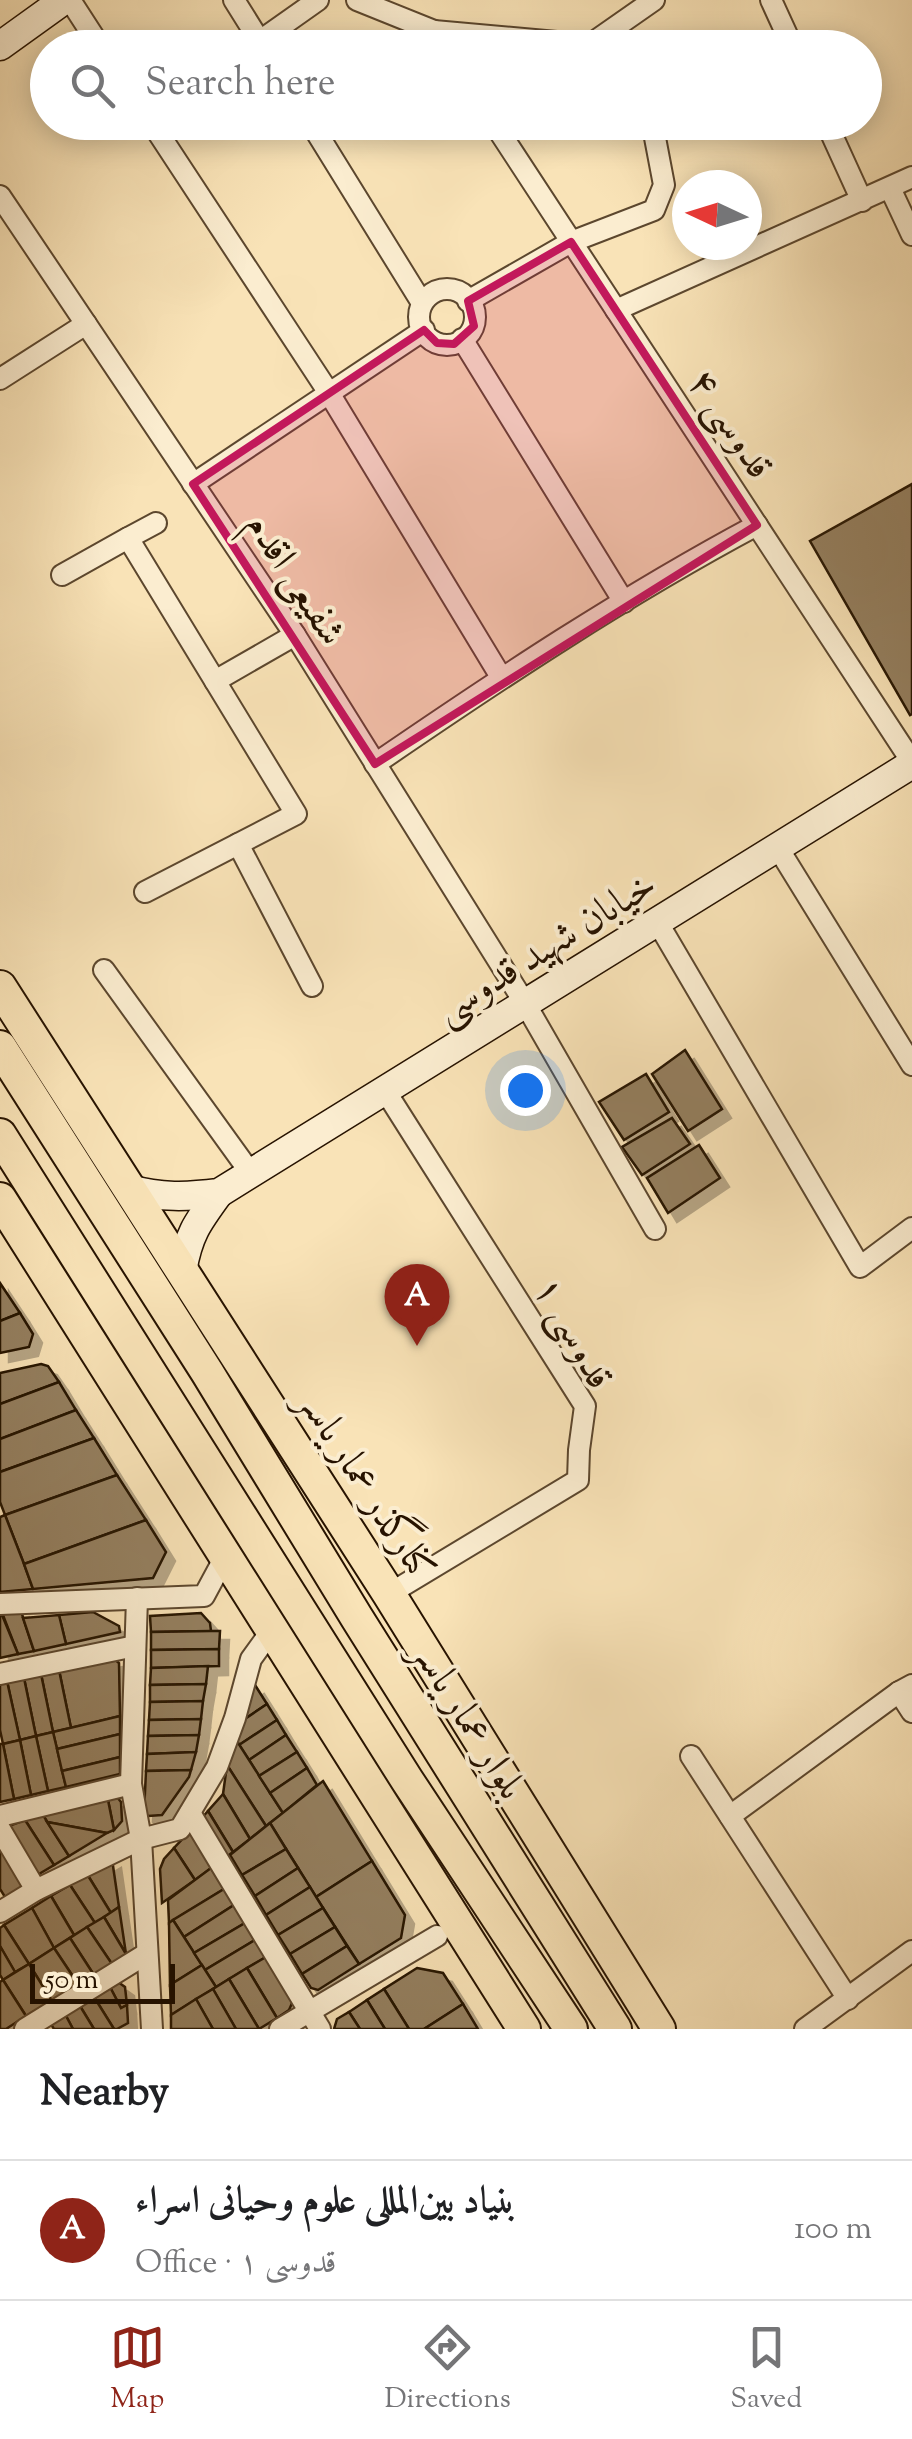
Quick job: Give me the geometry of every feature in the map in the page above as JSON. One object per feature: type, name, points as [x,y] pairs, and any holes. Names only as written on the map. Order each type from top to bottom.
[{"type":"main road","points":[[0,46],[67,0]]},
{"type":"main road","name":"خیابان شهید قدوسی","points":[[220,1193],[912,763]]},
{"type":"main road","name":"کنارگذر عمار یاسر","points":[[0,987],[389,1594],[659,2029]]},
{"type":"main road","name":"بلوار عمار یاسر","points":[[0,1047],[615,2029]]},
{"type":"main road","points":[[0,1134],[454,1854],[571,2029]]},
{"type":"main road","points":[[129,1189],[183,1198],[220,1193]]},
{"type":"main road","points":[[182,1272],[186,1246],[195,1225],[220,1193]]},
{"type":"main road","points":[[0,1199],[524,2029]]},
{"type":"main road","points":[[101,1359],[131,1340]]},
{"type":"main road","points":[[313,1478],[357,1618]]},
{"type":"main road","points":[[358,1765],[454,1854]]},
{"type":"street","points":[[67,0],[88,30]]},
{"type":"street","points":[[234,0],[253,30]]},
{"type":"street","points":[[280,30],[318,0]]},
{"type":"street","points":[[359,0],[419,30]]},
{"type":"street","points":[[611,30],[654,0]]},
{"type":"street","points":[[771,0],[784,30]]},
{"type":"street","points":[[163,140],[330,393],[502,677]]},
{"type":"street","points":[[321,140],[422,303],[420,322],[428,338],[454,344],[474,326],[473,308],[462,293],[435,291],[422,303]]},
{"type":"street","name":"قدوسی ۴","points":[[505,140],[912,763]]},
{"type":"street","points":[[468,300],[571,242],[654,210],[664,185],[655,140]]},
{"type":"street","points":[[834,140],[862,201]]},
{"type":"street","points":[[616,310],[912,178]]},
{"type":"street","points":[[890,188],[912,235]]},
{"type":"street","name":"شفیعی اقدم","points":[[2,204],[294,636],[526,1005],[655,1230]]},
{"type":"street","points":[[0,379],[86,324]]},
{"type":"street","points":[[193,484],[424,330]]},
{"type":"street","points":[[462,339],[624,602]]},
{"type":"street","points":[[62,575],[156,524]]},
{"type":"street","points":[[375,764],[502,677],[757,525]]},
{"type":"street","points":[[128,538],[296,814],[146,892]]},
{"type":"street","points":[[215,680],[294,636]]},
{"type":"street","points":[[238,844],[312,986]]},
{"type":"street","points":[[778,848],[912,1065]]},
{"type":"street","points":[[658,923],[860,1267],[912,1228]]},
{"type":"street","points":[[104,970],[252,1174]]},
{"type":"street","name":"قدوسی ۱","points":[[386,1092],[584,1406],[578,1480],[389,1594]]},
{"type":"street","points":[[5,1604],[204,1596],[225,1557]]},
{"type":"street","points":[[137,1598],[131,1784],[141,1840],[152,2029]]},
{"type":"street","points":[[0,1912],[36,1890],[141,1840],[180,1829],[217,1767],[251,1659],[272,1630]]},
{"type":"street","points":[[0,1674],[135,1646]]},
{"type":"street","points":[[730,1816],[905,1688],[912,1712]]},
{"type":"street","points":[[692,1756],[848,1999]]},
{"type":"street","points":[[0,1816],[131,1784]]},
{"type":"street","points":[[190,1813],[314,2020]]},
{"type":"street","points":[[0,1829],[36,1890]]},
{"type":"street","points":[[280,2029],[314,2020],[438,1936]]},
{"type":"street","points":[[805,2029],[912,1952]]},
{"type":"street","points":[[25,2029],[146,1954]]},
{"type":"highlighted area","points":[[571,242],[757,525],[375,764],[193,484],[424,330],[437,343],[454,344],[474,326],[468,301]]},
{"type":"building","points":[[912,484],[912,714],[910,715],[810,541]]},
{"type":"building","points":[[685,1050],[722,1109],[688,1131],[652,1074]]},
{"type":"building","points":[[646,1074],[669,1112],[624,1140],[599,1102]]},
{"type":"building","points":[[672,1118],[690,1144],[642,1175],[622,1147]]},
{"type":"building","points":[[699,1145],[720,1178],[668,1213],[647,1178]]},
{"type":"building","points":[[0,1283],[20,1313],[0,1321]]},
{"type":"building","points":[[20,1313],[33,1334],[29,1347],[0,1353],[0,1321]]},
{"type":"building","points":[[48,1366],[59,1382],[0,1404],[0,1373]]},
{"type":"building","points":[[59,1382],[76,1410],[0,1439],[0,1404]]},
{"type":"building","points":[[76,1410],[94,1438],[0,1472],[0,1439]]},
{"type":"building","points":[[94,1438],[117,1475],[5,1515],[0,1502],[0,1472]]},
{"type":"building","points":[[117,1475],[146,1520],[24,1564],[5,1515]]},
{"type":"building","points":[[5,1515],[33,1589],[0,1592],[0,1517]]},
{"type":"building","points":[[146,1520],[166,1552],[153,1578],[33,1589],[24,1564]]},
{"type":"building","points":[[20,1608],[34,1651],[18,1654],[1,1610]]},
{"type":"building","points":[[0,1610],[18,1654],[0,1658]]},
{"type":"building","points":[[93,1612],[119,1626],[120,1632],[66,1644],[59,1615]]},
{"type":"building","points":[[201,1613],[210,1623],[211,1631],[151,1632],[150,1616]]},
{"type":"building","points":[[59,1615],[66,1644],[34,1651],[23,1618]]},
{"type":"building","points":[[220,1631],[219,1649],[151,1650],[151,1632]]},
{"type":"building","points":[[219,1649],[219,1666],[151,1668],[151,1650]]},
{"type":"building","points":[[113,1658],[119,1663],[120,1716],[71,1728],[59,1670]]},
{"type":"building","points":[[208,1666],[206,1684],[150,1685],[151,1668]]},
{"type":"building","points":[[59,1670],[71,1728],[53,1732],[41,1674]]},
{"type":"building","points":[[41,1674],[53,1732],[36,1736],[24,1678]]},
{"type":"building","points":[[24,1678],[36,1736],[20,1740],[7,1681]]},
{"type":"building","points":[[7,1681],[20,1740],[3,1744],[0,1683]]},
{"type":"building","points":[[206,1684],[203,1701],[150,1702],[150,1685]]},
{"type":"building","points":[[255,1685],[267,1704],[239,1723],[247,1691]]},
{"type":"building","points":[[203,1701],[201,1719],[149,1720],[150,1702]]},
{"type":"building","points":[[267,1704],[277,1720],[239,1745],[235,1738],[239,1723]]},
{"type":"building","points":[[120,1716],[120,1734],[57,1749],[53,1732]]},
{"type":"building","points":[[201,1719],[199,1735],[148,1736],[149,1720]]},
{"type":"building","points":[[277,1720],[286,1735],[249,1760],[239,1745]]},
{"type":"building","points":[[53,1732],[66,1787],[48,1791],[36,1736]]},
{"type":"building","points":[[120,1734],[120,1757],[62,1771],[57,1749]]},
{"type":"building","points":[[199,1735],[196,1752],[147,1754],[148,1736]]},
{"type":"building","points":[[286,1735],[297,1752],[259,1776],[249,1760]]},
{"type":"building","points":[[36,1736],[48,1791],[31,1795],[20,1740]]},
{"type":"building","points":[[235,1738],[283,1813],[266,1826],[227,1765]]},
{"type":"building","points":[[20,1740],[31,1795],[14,1799],[3,1744]]},
{"type":"building","points":[[0,1744],[14,1799],[0,1802]]},
{"type":"building","points":[[196,1752],[191,1770],[146,1771],[147,1754]]},
{"type":"building","points":[[297,1752],[307,1768],[270,1793],[259,1776]]},
{"type":"building","points":[[120,1757],[120,1774],[66,1787],[62,1771]]},
{"type":"building","points":[[227,1765],[266,1826],[250,1839],[223,1794]]},
{"type":"building","points":[[307,1768],[317,1785],[283,1813],[270,1793]]},
{"type":"building","points":[[191,1770],[162,1815],[144,1813],[146,1771]]},
{"type":"building","points":[[323,1781],[372,1861],[316,1897],[270,1823]]},
{"type":"building","points":[[223,1794],[250,1839],[233,1852],[208,1811]]},
{"type":"building","points":[[117,1797],[122,1821],[114,1830],[108,1800]]},
{"type":"building","points":[[108,1800],[114,1830],[107,1833],[47,1822],[43,1815]]},
{"type":"building","points":[[208,1811],[233,1852],[214,1866],[192,1829]]},
{"type":"building","points":[[43,1815],[69,1856],[54,1865],[25,1820]]},
{"type":"building","points":[[25,1820],[54,1865],[39,1874],[34,1873],[6,1827]]},
{"type":"building","points":[[47,1822],[107,1833],[69,1856]]},
{"type":"building","points":[[270,1823],[286,1849],[242,1875],[230,1855]]},
{"type":"building","points":[[192,1829],[214,1866],[195,1880],[174,1848]]},
{"type":"building","points":[[0,1844],[23,1880],[22,1887],[5,1897],[0,1889]]},
{"type":"building","points":[[174,1848],[195,1880],[162,1903],[160,1869]]},
{"type":"building","points":[[286,1849],[298,1868],[255,1896],[242,1875]]},
{"type":"building","points":[[112,1859],[119,1907],[111,1913],[87,1874]]},
{"type":"building","points":[[372,1861],[405,1915],[401,1938],[359,1964],[316,1897]]},
{"type":"building","points":[[211,1868],[224,1889],[169,1923],[168,1900]]},
{"type":"building","points":[[298,1868],[310,1887],[266,1915],[255,1896]]},
{"type":"building","points":[[87,1874],[111,1913],[95,1923],[70,1885]]},
{"type":"building","points":[[70,1885],[95,1923],[74,1935],[51,1896]]},
{"type":"building","points":[[310,1887],[323,1908],[278,1935],[266,1915]]},
{"type":"building","points":[[224,1889],[234,1905],[184,1937],[173,1920]]},
{"type":"building","points":[[51,1896],[74,1935],[54,1948],[32,1908]]},
{"type":"building","points":[[234,1905],[245,1923],[194,1953],[184,1937]]},
{"type":"building","points":[[119,1907],[126,1954],[104,1917]]},
{"type":"building","points":[[32,1908],[54,1948],[29,1964],[4,1925]]},
{"type":"building","points":[[323,1908],[335,1927],[290,1954],[278,1935]]},
{"type":"building","points":[[104,1917],[126,1954],[112,1964],[87,1927]]},
{"type":"building","points":[[173,1920],[202,1965],[170,1985],[169,1923]]},
{"type":"building","points":[[245,1923],[255,1940],[205,1970],[194,1953]]},
{"type":"building","points":[[4,1925],[29,1964],[15,1972],[0,1946],[0,1928]]},
{"type":"building","points":[[87,1927],[112,1964],[94,1975],[70,1938]]},
{"type":"building","points":[[335,1927],[347,1946],[302,1974],[290,1954]]},
{"type":"building","points":[[70,1938],[94,1975],[78,1984],[54,1948]]},
{"type":"building","points":[[255,1940],[266,1957],[216,1987],[205,1970]]},
{"type":"building","points":[[0,1946],[15,1972],[3,1980],[0,1975]]},
{"type":"building","points":[[347,1946],[359,1964],[318,1990],[311,1988],[302,1974]]},
{"type":"building","points":[[54,1948],[78,1984],[52,2001],[29,1964]]},
{"type":"building","points":[[266,1957],[293,2001],[289,2010],[277,2018],[247,1968]]},
{"type":"building","points":[[29,1964],[52,2001],[26,2016],[3,1980]]},
{"type":"building","points":[[202,1965],[216,1987],[171,2015],[170,1985]]},
{"type":"building","points":[[247,1968],[277,2018],[259,2029],[229,1979]]},
{"type":"building","points":[[417,1968],[443,1973],[463,2004],[424,2029],[409,2029],[384,1989]]},
{"type":"building","points":[[229,1979],[259,2029],[236,2029],[213,1989]]},
{"type":"building","points":[[3,1980],[26,2016],[0,2029],[0,1982]]},
{"type":"building","points":[[118,1982],[125,1987],[127,2005],[121,2008],[110,1987]]},
{"type":"building","points":[[110,1987],[121,2008],[127,2005],[128,2023],[117,2029],[94,1997]]},
{"type":"building","points":[[213,1989],[236,2029],[213,2029],[196,1999]]},
{"type":"building","points":[[384,1989],[409,2029],[385,2029],[367,2000]]},
{"type":"building","points":[[94,1997],[114,2029],[94,2029],[80,2006]]},
{"type":"building","points":[[196,1999],[213,2029],[171,2029],[171,2015]]},
{"type":"building","points":[[367,2000],[385,2029],[360,2029],[349,2012]]},
{"type":"building","points":[[463,2004],[478,2029],[424,2029]]},
{"type":"building","points":[[80,2006],[94,2029],[73,2029],[65,2014]]},
{"type":"building","points":[[349,2012],[360,2029],[334,2029],[337,2019]]},
{"type":"building","points":[[65,2014],[73,2029],[54,2029],[50,2023]]},
{"type":"place","name":"بنیاد بین‌المللی علوم وحیانی اسراء","points":[[417,1346]]}]
